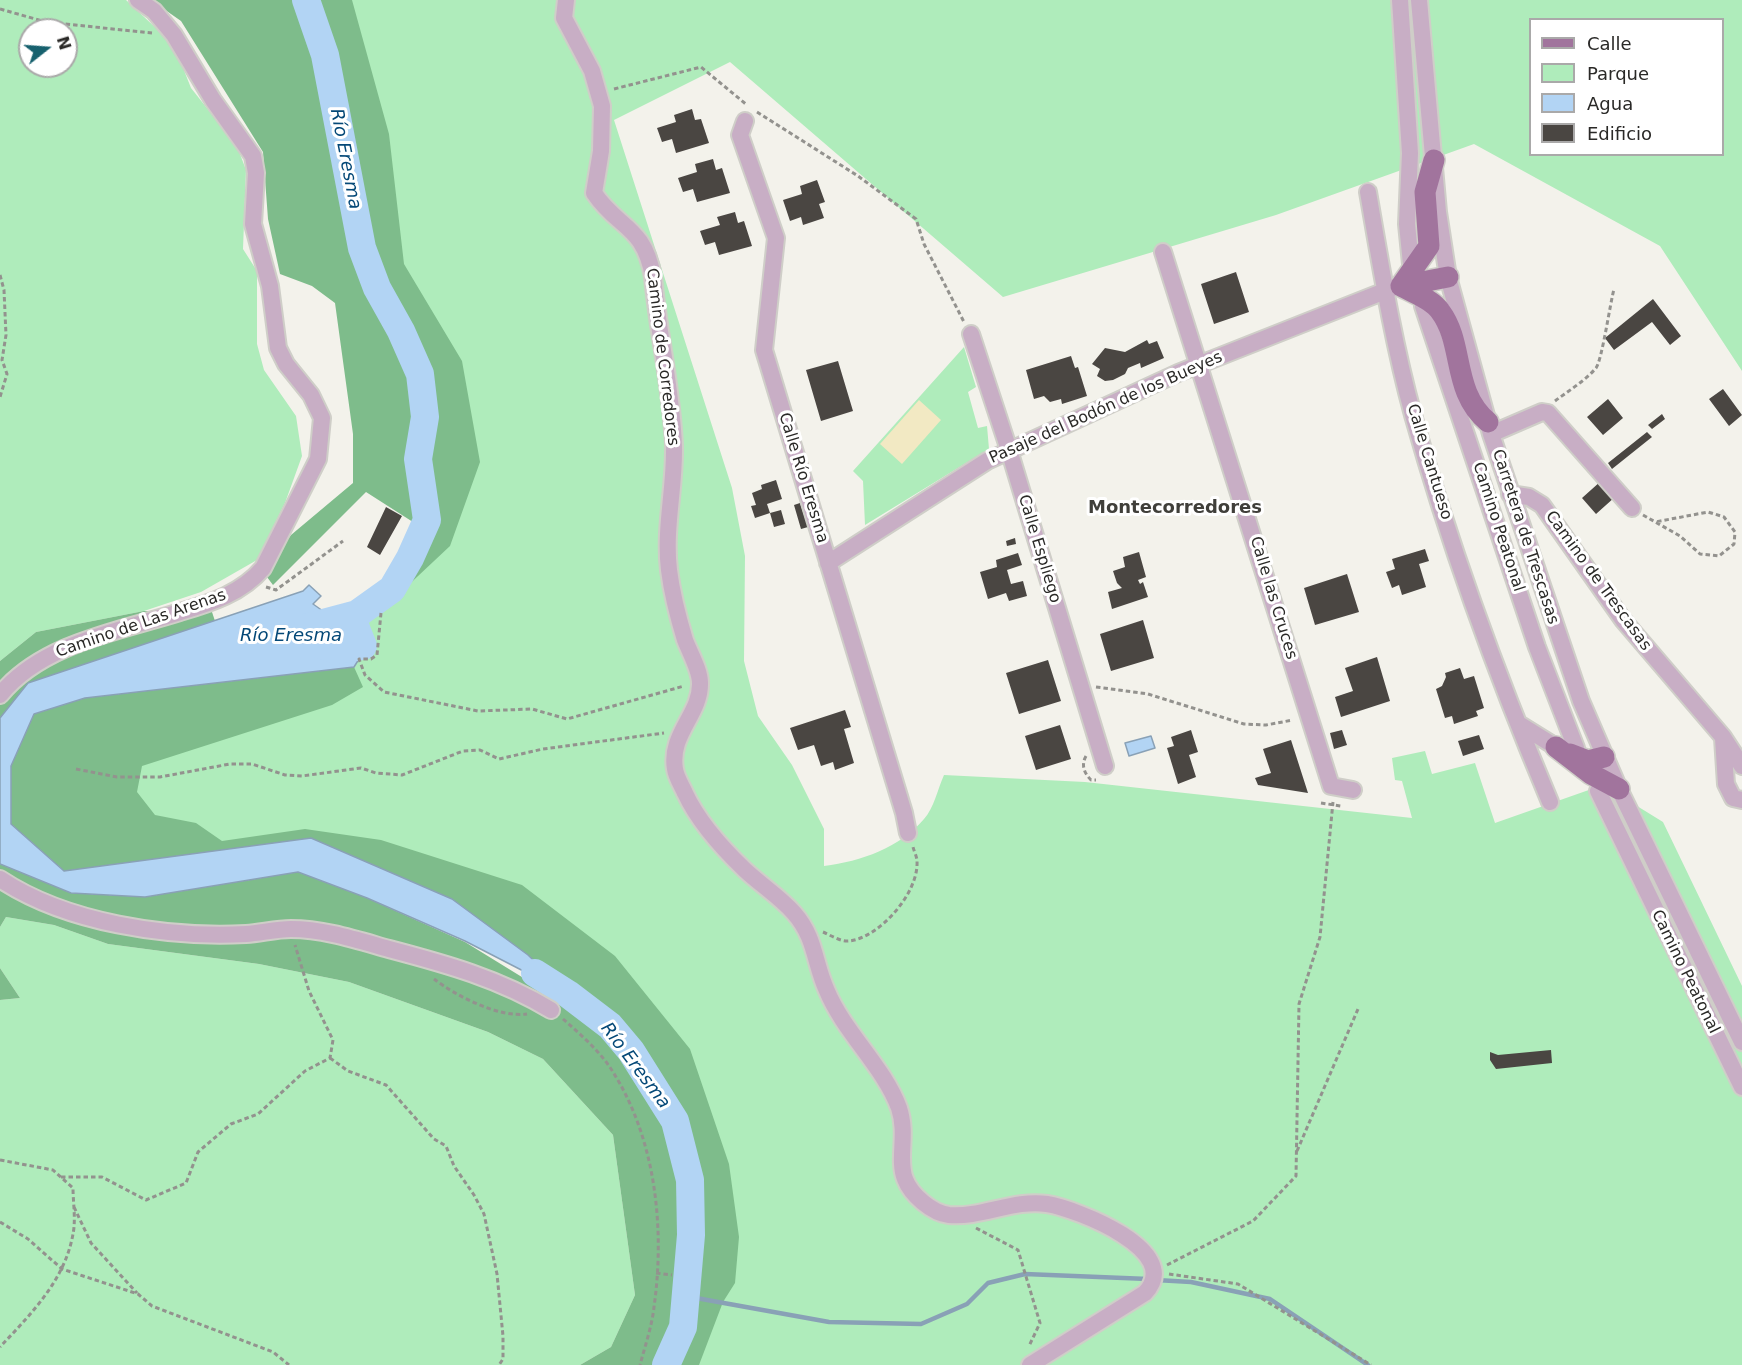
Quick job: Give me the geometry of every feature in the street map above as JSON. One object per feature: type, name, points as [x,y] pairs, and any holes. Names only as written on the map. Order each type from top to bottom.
[{"type":"main road","points":[[1393,288],[1429,246],[1425,192],[1434,160]]},
{"type":"main road","points":[[1393,288],[1448,277]]},
{"type":"main road","points":[[1393,288],[1440,310],[1448,327],[1467,395],[1489,428]]},
{"type":"main road","points":[[1566,748],[1588,761],[1604,757]]},
{"type":"main road","points":[[1566,748],[1591,774],[1619,789]]},
{"type":"street","name":"Camino de Las Arenas","points":[[0,695],[9,684],[42,660],[82,642],[213,602],[254,578],[263,568],[318,459],[322,418],[311,395],[286,364],[278,348],[270,286],[253,224],[256,173],[253,156],[213,100],[174,35],[154,11],[138,0]]},
{"type":"street","name":"Camino de Corredores","points":[[566,0],[564,18],[592,71],[602,106],[601,151],[594,193],[641,241],[649,256],[673,418],[674,451],[666,541],[679,621],[700,681],[697,702],[676,742],[675,770],[693,810],[742,867],[794,913],[810,935],[826,991],[898,1105],[905,1129],[902,1165],[905,1180],[914,1193],[935,1210],[949,1215],[1014,1204],[1046,1204],[1084,1215],[1115,1230],[1141,1248],[1155,1272]]},
{"type":"street","points":[[1400,0],[1410,153],[1407,224],[1411,264]]},
{"type":"street","name":"Carretera de Trescasas","points":[[1419,0],[1448,277],[1489,428],[1565,659],[1604,757],[1742,1042]]},
{"type":"street","name":"Calle Río Eresma","points":[[745,121],[740,135],[776,238],[764,350],[904,813],[908,833]]},
{"type":"street","name":"Calle Cantueso","points":[[1368,192],[1393,288],[1413,415],[1463,574],[1550,802]]},
{"type":"street","name":"Calle las Cruces","points":[[1163,252],[1310,718],[1332,786],[1335,787]]},
{"type":"street","name":"Pasaje del Bodón de los Bueyes","points":[[828,563],[987,461],[1009,450],[1200,364],[1393,288]]},
{"type":"street","name":"Camino Peatonal","points":[[1423,306],[1538,647],[1566,748]]},
{"type":"street","name":"Calle Espliego","points":[[970,334],[1009,450],[1105,766]]},
{"type":"street","points":[[1489,428],[1542,412],[1554,418],[1584,456],[1632,508]]},
{"type":"street","name":"Camino de Trescasas","points":[[1510,494],[1529,497],[1542,505],[1623,620],[1723,737],[1742,765]]},
{"type":"street","points":[[1519,724],[1566,748]]},
{"type":"street","points":[[1723,737],[1726,784],[1733,798],[1742,800]]},
{"type":"street","points":[[1335,787],[1353,790]]},
{"type":"street","name":"Camino Peatonal","points":[[1598,791],[1742,1087]]},
{"type":"street","points":[[0,879],[34,900],[63,910],[123,924],[172,931],[244,934],[291,929],[342,936],[474,972],[550,1010]]},
{"type":"street","points":[[1027,1360],[1145,1293],[1155,1280],[1155,1272]]},
{"type":"path","points":[[0,9],[46,22],[174,35]]},
{"type":"path","points":[[598,93],[701,67],[748,106],[858,176],[916,219],[924,244],[970,334]]},
{"type":"path","points":[[0,275],[4,290],[6,335],[2,360],[7,374],[0,397]]},
{"type":"path","points":[[1542,412],[1596,368],[1601,359],[1606,320],[1614,289]]},
{"type":"path","points":[[1632,508],[1655,522],[1680,536],[1700,554],[1719,556],[1734,544],[1736,532],[1724,517],[1708,512],[1655,522]]},
{"type":"path","points":[[254,578],[262,586],[276,590],[343,541]]},
{"type":"path","points":[[381,613],[377,655],[371,659],[359,659],[365,675],[384,692],[478,711],[532,708],[567,719],[690,684]]},
{"type":"path","points":[[1080,685],[1148,694],[1244,724],[1266,726],[1310,718]]},
{"type":"path","points":[[76,769],[117,777],[160,777],[230,764],[252,764],[285,775],[361,768],[376,773],[402,775],[463,751],[480,750],[499,759],[543,750],[681,731]]},
{"type":"path","points":[[1155,1272],[1253,1221],[1296,1176],[1299,1004],[1320,938],[1335,787]]},
{"type":"path","points":[[1321,803],[1341,806]]},
{"type":"path","points":[[820,931],[846,942],[868,936],[896,911],[911,885],[918,861],[908,833]]},
{"type":"path","points":[[291,929],[309,991],[333,1041],[330,1058]]},
{"type":"path","points":[[410,954],[441,985],[491,1009],[518,1015],[550,1010],[600,1055],[631,1104],[653,1186],[659,1231],[654,1308],[640,1365]]},
{"type":"path","points":[[1296,1154],[1358,1010]]},
{"type":"path","points":[[61,1177],[102,1177],[146,1200],[186,1183],[198,1152],[231,1124],[258,1114],[305,1071],[330,1058]]},
{"type":"path","points":[[330,1058],[348,1071],[386,1085],[435,1138],[446,1146],[454,1166],[474,1196],[484,1215],[496,1274],[503,1336],[502,1359],[499,1365]]},
{"type":"path","points":[[0,1160],[53,1170],[73,1188],[73,1234],[62,1269],[36,1310],[0,1347]]},
{"type":"path","points":[[73,1204],[91,1243],[152,1306],[273,1352],[289,1365]]},
{"type":"path","points":[[962,1214],[978,1230],[1018,1250],[1040,1323],[1027,1360]]},
{"type":"path","points":[[0,1222],[28,1239],[62,1269],[138,1294]]},
{"type":"path","points":[[1155,1272],[1238,1284],[1371,1365]]},
{"type":"path","points":[[656,1273],[672,1275]]},
{"type":"green space","points":[[0,0],[126,0],[174,45],[191,88],[237,146],[246,170],[243,249],[257,271],[257,344],[264,370],[296,416],[302,456],[285,503],[257,560],[201,592],[144,611],[36,632],[0,661]]},
{"type":"green space","points":[[151,0],[352,0],[389,134],[404,264],[462,361],[480,462],[450,546],[385,607],[362,597],[385,582],[427,531],[366,492],[273,585],[264,573],[291,535],[353,483],[353,434],[335,303],[312,286],[280,274],[268,219],[263,152],[181,21]]},
{"type":"green space","points":[[306,0],[1742,0],[1742,371],[1660,246],[1474,144],[1276,215],[1003,297],[730,62],[614,120],[732,488],[745,556],[744,661],[758,716],[792,765],[824,829],[824,866],[866,857],[903,838],[924,819],[933,804],[944,775],[1085,782],[1412,818],[1402,781],[1395,780],[1392,758],[1425,751],[1432,774],[1475,763],[1495,823],[1603,785],[1663,822],[1742,986],[1742,1365],[666,1365],[675,1121],[631,1051],[610,1026],[568,994],[417,901],[224,869],[0,737],[357,614],[383,596],[408,562],[427,520]]},
{"type":"green space","points":[[964,347],[976,387],[968,392],[978,428],[987,426],[989,449],[865,525],[863,481],[853,471]]},
{"type":"green space","points":[[144,611],[212,612],[215,621],[28,683],[0,718],[0,661],[36,632]]},
{"type":"green space","points":[[354,667],[363,687],[332,705],[142,766],[137,792],[155,815],[196,823],[222,841],[305,829],[381,840],[522,885],[615,956],[690,1049],[729,1164],[739,1237],[735,1283],[723,1302],[699,1365],[580,1365],[611,1347],[635,1295],[613,1135],[543,1059],[488,1032],[349,982],[259,964],[108,944],[54,925],[6,917],[0,927],[0,864],[71,893],[145,897],[298,872],[367,898],[465,942],[569,1006],[663,1081],[595,1004],[516,950],[313,854],[64,871],[11,824],[11,766],[34,714],[85,698]]},
{"type":"green space","points":[[6,917],[54,925],[108,944],[259,964],[349,982],[488,1032],[543,1059],[613,1135],[635,1295],[611,1347],[580,1365],[0,1365],[0,1000],[20,998],[0,968],[0,927]]},
{"type":"green space","points":[[0,968],[20,998],[0,1000]]},
{"type":"sand","points":[[919,400],[941,420],[902,464],[880,444]]},
{"type":"water","name":"Río Eresma","points":[[309,585],[321,596],[313,604],[330,616],[341,610],[359,659],[354,667],[85,698],[34,714],[11,766],[11,824],[64,871],[311,838],[452,899],[528,955],[568,994],[465,941],[367,898],[298,872],[145,897],[71,893],[0,864],[0,718],[28,683],[303,591]]},
{"type":"water","points":[[1151,736],[1155,748],[1129,756],[1125,743]]},
{"type":"building","points":[[692,109],[695,120],[701,119],[709,143],[676,153],[672,139],[662,142],[657,128],[676,122],[674,115]]},
{"type":"building","points":[[713,159],[716,170],[722,168],[730,193],[697,202],[693,189],[683,192],[678,178],[697,172],[695,164]]},
{"type":"building","points":[[817,180],[825,202],[819,204],[824,218],[803,225],[801,217],[790,221],[783,200],[802,194],[800,186]]},
{"type":"building","points":[[735,212],[738,223],[744,221],[752,246],[719,255],[715,242],[705,245],[700,231],[720,225],[717,217]]},
{"type":"building","points":[[1236,272],[1249,312],[1214,324],[1201,284]]},
{"type":"building","points":[[1653,299],[1681,336],[1670,345],[1652,322],[1614,350],[1605,338]]},
{"type":"building","points":[[1147,340],[1149,344],[1157,341],[1164,358],[1141,368],[1140,363],[1128,368],[1125,374],[1113,380],[1105,381],[1097,376],[1100,369],[1092,364],[1105,348],[1125,352]]},
{"type":"building","points":[[1071,356],[1075,368],[1078,367],[1087,396],[1062,404],[1061,399],[1050,402],[1044,396],[1034,399],[1026,370]]},
{"type":"building","points":[[838,361],[853,411],[821,421],[806,370]]},
{"type":"building","points":[[1723,389],[1742,415],[1729,426],[1709,399]]},
{"type":"building","points":[[1608,399],[1623,418],[1603,435],[1587,417]]},
{"type":"building","points":[[1662,414],[1665,419],[1652,429],[1648,425]]},
{"type":"building","points":[[1647,432],[1652,437],[1612,469],[1608,463]]},
{"type":"building","points":[[776,480],[782,499],[767,504],[770,513],[755,518],[751,506],[756,505],[752,493],[762,489],[761,485]]},
{"type":"building","points":[[1601,481],[1615,497],[1596,514],[1582,498]]},
{"type":"building","points":[[800,503],[808,527],[801,529],[794,505]]},
{"type":"building","points":[[386,507],[402,516],[380,555],[367,547]]},
{"type":"building","points":[[781,510],[785,524],[774,527],[770,513]]},
{"type":"building","points":[[1015,538],[1016,544],[1007,546],[1006,541]]},
{"type":"building","points":[[1425,549],[1429,561],[1419,564],[1426,587],[1402,595],[1399,585],[1392,588],[1386,572],[1395,569],[1392,559]]},
{"type":"building","points":[[1139,552],[1146,577],[1138,580],[1140,584],[1143,582],[1148,597],[1112,609],[1108,592],[1122,588],[1117,583],[1113,571],[1125,567],[1123,557]]},
{"type":"building","points":[[1018,553],[1022,565],[1007,570],[1011,584],[1023,581],[1027,596],[1009,601],[1006,593],[988,599],[980,572],[997,567],[996,560]]},
{"type":"building","points":[[1347,574],[1359,612],[1315,625],[1304,588]]},
{"type":"building","points":[[1143,620],[1154,658],[1111,671],[1100,634]]},
{"type":"building","points":[[1377,657],[1390,701],[1341,717],[1335,697],[1353,691],[1345,668]]},
{"type":"building","points":[[1048,660],[1061,701],[1019,714],[1006,673]]},
{"type":"building","points":[[1460,668],[1464,679],[1474,676],[1484,708],[1476,711],[1478,716],[1454,724],[1452,716],[1445,718],[1436,689],[1442,686],[1446,677],[1445,673]]},
{"type":"building","points":[[845,710],[851,727],[844,729],[854,763],[835,770],[833,762],[821,766],[814,745],[798,750],[790,728]]},
{"type":"building","points":[[1060,725],[1071,759],[1036,770],[1025,736]]},
{"type":"building","points":[[1191,730],[1198,752],[1189,755],[1196,777],[1178,784],[1167,748],[1174,746],[1171,737]]},
{"type":"building","points":[[1342,730],[1347,745],[1334,749],[1330,733]]},
{"type":"building","points":[[1479,735],[1484,749],[1463,756],[1458,741]]},
{"type":"building","points":[[1291,740],[1308,793],[1258,785],[1255,778],[1271,773],[1263,749]]},
{"type":"building","points":[[1551,1050],[1552,1063],[1496,1069],[1490,1060],[1490,1052],[1498,1055]]},
{"type":"waterway","name":"Río Eresma","points":[[306,0],[325,55],[362,248],[377,288],[401,331],[420,374],[425,417],[418,459],[427,520],[410,558],[392,589],[357,614],[308,627]]},
{"type":"waterway","points":[[319,644],[337,650],[363,646],[351,616]]},
{"type":"waterway","name":"Río Eresma","points":[[535,973],[568,994],[610,1026],[631,1051],[675,1121],[690,1180],[691,1235],[683,1327],[666,1365]]},
{"type":"waterway","points":[[685,1296],[829,1322],[921,1324],[967,1304],[988,1283],[1025,1274],[1148,1279]]},
{"type":"waterway","points":[[1156,1280],[1191,1282],[1270,1299],[1368,1365]]},
{"type":"district","name":"Montecorredores","points":[[1175,508]]}]
